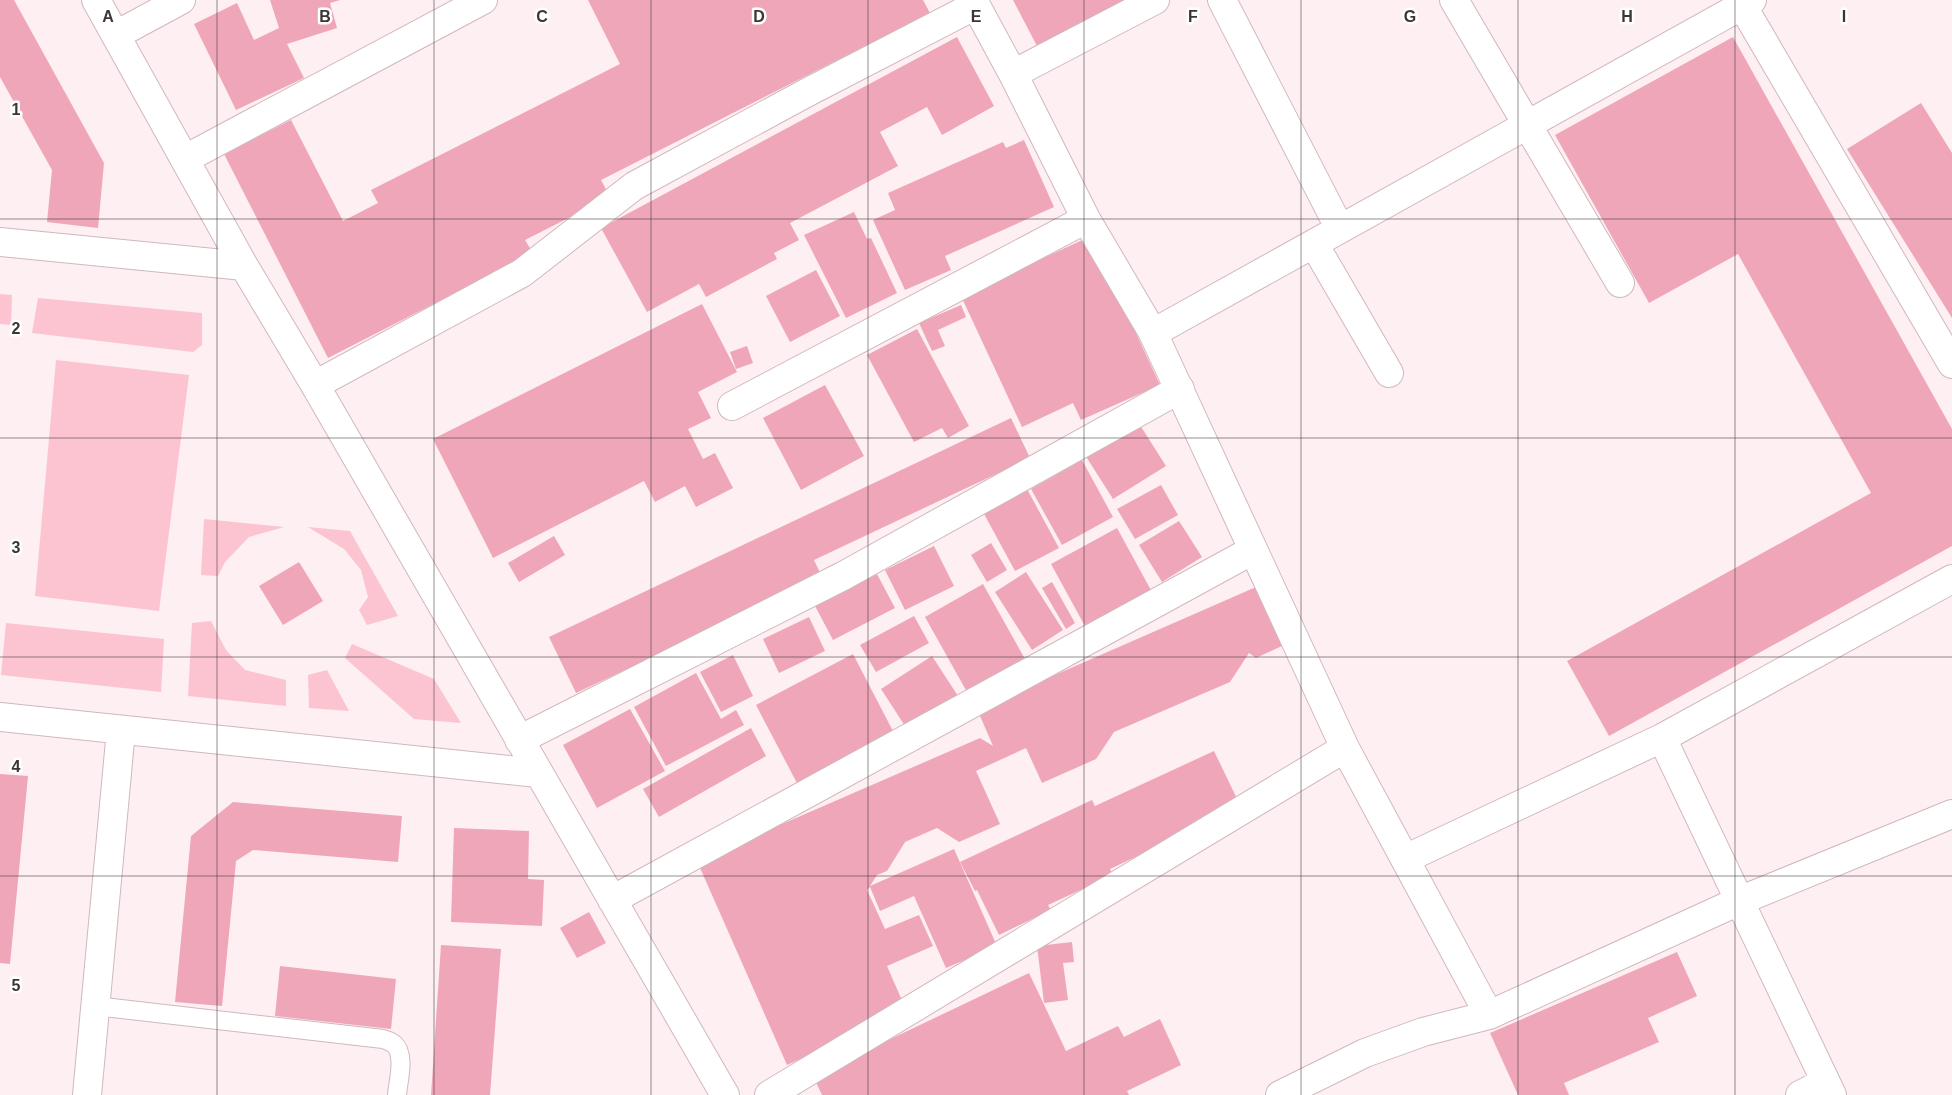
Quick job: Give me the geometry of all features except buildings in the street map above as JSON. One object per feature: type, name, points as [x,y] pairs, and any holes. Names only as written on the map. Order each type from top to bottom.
[{"type":"street","points":[[96,0],[244,266],[315,385],[725,1095]]},
{"type":"street","points":[[116,35],[181,0]]},
{"type":"street","points":[[185,159],[483,0]]},
{"type":"street","points":[[1013,74],[1155,0]]},
{"type":"street","points":[[1222,0],[1340,229]]},
{"type":"street","points":[[1454,0],[1620,283]]},
{"type":"street","points":[[1153,333],[1744,2],[1952,364]]},
{"type":"street","points":[[315,385],[522,273],[634,186],[975,3],[1086,219],[1153,333],[1344,748],[1489,1015]]},
{"type":"street","points":[[732,406],[1086,219]]},
{"type":"street","points":[[0,242],[244,266]]},
{"type":"street","points":[[1314,244],[1389,373]]},
{"type":"street","points":[[519,740],[843,576],[1180,389]]},
{"type":"street","points":[[612,900],[1253,550]]},
{"type":"street","points":[[1405,859],[1662,738],[1952,579]]},
{"type":"street","points":[[0,718],[538,774]]},
{"type":"street","points":[[87,1095],[121,730]]},
{"type":"street","points":[[1662,738],[1828,1088],[1800,1095]]},
{"type":"street","points":[[769,1095],[1344,748]]},
{"type":"street","points":[[1280,1095],[1365,1053],[1423,1032],[1489,1015],[1740,901],[1952,814]]},
{"type":"lane","points":[[95,1006],[383,1039],[394,1044],[399,1050],[397,1095]]},
{"type":"shaded area","points":[[0,294],[12,295],[11,325],[0,324]]},
{"type":"shaded area","points":[[38,298],[202,313],[202,345],[193,352],[32,333]]},
{"type":"shaded area","points":[[56,360],[189,375],[159,611],[35,596]]},
{"type":"shaded area","points":[[204,519],[284,527],[249,537],[225,562],[218,576],[201,575]]},
{"type":"shaded area","points":[[308,527],[350,531],[398,616],[367,625],[359,610],[368,597],[361,570],[344,549]]},
{"type":"shaded area","points":[[211,621],[226,650],[245,670],[286,680],[286,706],[188,696],[192,623]]},
{"type":"shaded area","points":[[6,623],[164,639],[161,692],[1,675]]},
{"type":"shaded area","points":[[352,644],[434,679],[461,723],[414,719],[345,658]]},
{"type":"shaded area","points":[[327,670],[349,711],[309,708],[308,675]]}]
